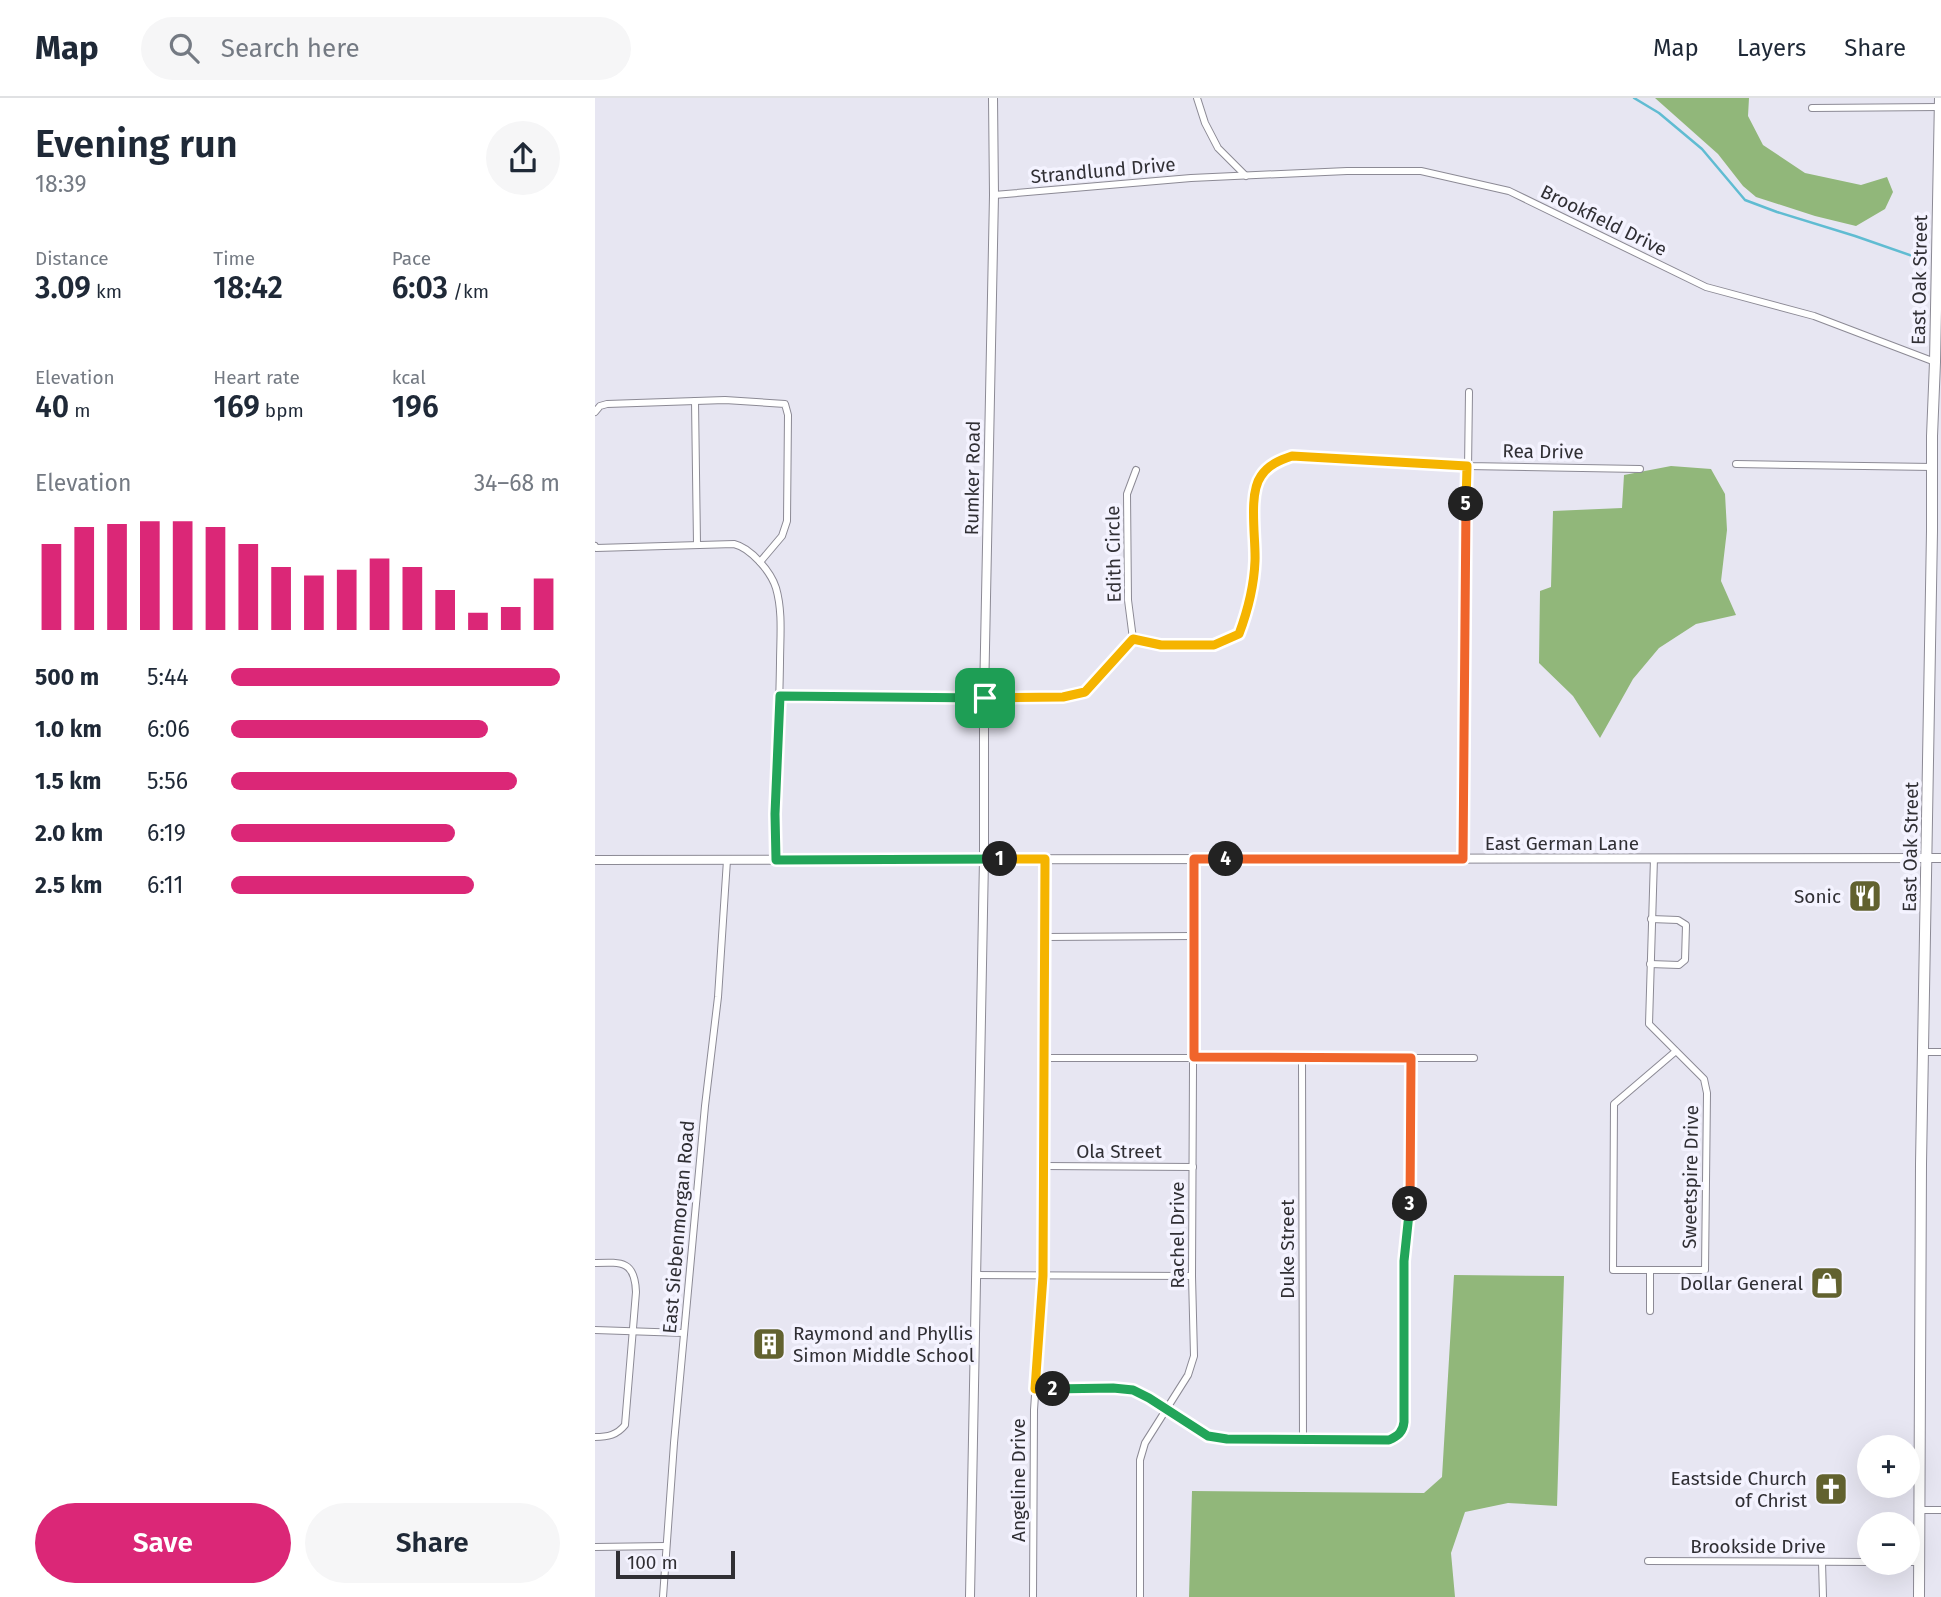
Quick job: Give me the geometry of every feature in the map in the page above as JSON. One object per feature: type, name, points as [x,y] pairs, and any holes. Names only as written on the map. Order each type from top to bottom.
[{"type":"highway","name":"East Oak Street","points":[[1919,1510],[1923,1052],[1933,467],[1936,436],[1939,103]]},
{"type":"highway","name":"East Oak Street","points":[[1915,1575],[1919,1597]]},
{"type":"street","name":"Rumker Road","points":[[984,859],[994,195],[993,98]]},
{"type":"street","points":[[1197,98],[1205,123],[1218,148],[1246,176]]},
{"type":"street","points":[[1812,108],[1939,103]]},
{"type":"street","name":"Brookfield Drive","points":[[1215,178],[1347,171],[1421,171],[1509,191],[1706,287],[1814,316],[1935,362]]},
{"type":"street","name":"Strandlund Drive","points":[[994,195],[1215,178]]},
{"type":"street","points":[[1463,859],[1469,392]]},
{"type":"street","points":[[595,412],[600,406],[607,404],[725,400],[785,404],[788,415],[787,521],[782,536],[759,562]]},
{"type":"street","points":[[695,401],[697,544]]},
{"type":"street","name":"Rea Drive","points":[[1133,639],[1161,645],[1214,645],[1239,634],[1250,606],[1255,562],[1254,494],[1260,476],[1275,462],[1292,456],[1467,466],[1640,469]]},
{"type":"street","points":[[1736,464],[1933,467]]},
{"type":"street","name":"Edith Circle","points":[[1133,639],[1128,600],[1127,494],[1136,470]]},
{"type":"street","points":[[595,548],[734,544],[743,546],[759,562],[776,586],[780,608],[776,860]]},
{"type":"street","points":[[780,696],[1063,697],[1085,692],[1133,639]]},
{"type":"street","points":[[1651,919],[1678,920],[1686,925],[1685,960],[1682,964],[1650,964],[1651,919],[1654,858]]},
{"type":"street","name":"East German Lane","points":[[595,860],[1941,858]]},
{"type":"street","points":[[970,1597],[984,859]]},
{"type":"street","name":"Angeline Drive","points":[[1033,1597],[1035,1389],[1043,1276],[1045,859]]},
{"type":"street","name":"Rachel Drive","points":[[1140,1597],[1140,1460],[1145,1443],[1188,1375],[1194,1356],[1194,859]]},
{"type":"street","name":"East Siebenmorgan Road","points":[[663,1597],[684,1333],[718,997],[727,860]]},
{"type":"street","points":[[1045,937],[1194,936]]},
{"type":"street","name":"Sweetspire Drive","points":[[1650,964],[1649,1024],[1704,1079],[1707,1093],[1705,1269],[1650,1270]]},
{"type":"street","points":[[1650,1311],[1650,1270],[1613,1270],[1614,1104],[1676,1051]]},
{"type":"street","points":[[1923,1052],[1941,1052]]},
{"type":"street","points":[[1045,1058],[1474,1058]]},
{"type":"street","name":"Duke Street","points":[[1302,1058],[1303,1440]]},
{"type":"street","points":[[1035,1389],[1133,1390],[1208,1436],[1227,1439],[1389,1440],[1397,1437],[1404,1422],[1404,1261],[1410,1209],[1411,1058]]},
{"type":"street","name":"Ola Street","points":[[1044,1166],[1193,1167]]},
{"type":"street","points":[[595,1263],[622,1263],[635,1276],[636,1292],[625,1425],[619,1432],[595,1437]]},
{"type":"street","points":[[976,1275],[1192,1276]]},
{"type":"street","points":[[595,1330],[684,1333]]},
{"type":"street","points":[[1919,1510],[1941,1510]]},
{"type":"street","points":[[595,1547],[666,1546]]},
{"type":"street","name":"Brookside Drive","points":[[1648,1562],[1857,1562]]},
{"type":"street","points":[[1822,1562],[1822,1597]]},
{"type":"green space","points":[[1655,98],[1749,98],[1748,116],[1763,145],[1805,173],[1861,185],[1887,177],[1893,192],[1885,209],[1856,226],[1756,197],[1743,186],[1718,154]]},
{"type":"green space","points":[[1671,466],[1711,469],[1725,494],[1727,530],[1721,581],[1736,615],[1696,624],[1659,648],[1633,679],[1600,738],[1573,696],[1539,663],[1540,591],[1551,587],[1553,511],[1622,508],[1624,475]]},
{"type":"green space","points":[[1454,1275],[1564,1276],[1557,1506],[1508,1503],[1465,1512],[1451,1553],[1455,1597],[1189,1597],[1192,1491],[1424,1493],[1442,1477]]},
{"type":"waterway","points":[[1634,98],[1659,113],[1702,149],[1745,200],[1924,260]]},
{"type":"place","name":"Sonic","points":[[1865,896]]},
{"type":"place","name":"Dollar General","points":[[1827,1283]]},
{"type":"place","name":"Raymond and Phyllis Simon Middle School","points":[[769,1344]]},
{"type":"place","name":"Eastside Church of Christ","points":[[1831,1489]]},
{"type":"route","points":[[1292,456],[1467,466],[1463,859],[1194,859],[1194,1057],[1411,1058],[1410,1209],[1404,1261],[1404,1422],[1397,1437],[1389,1440],[1227,1439],[1208,1436],[1133,1390],[1035,1389],[1043,1276],[1045,859],[776,860],[775,814],[780,696],[985,698],[1063,697],[1085,692],[1133,639],[1161,645],[1214,645],[1239,634],[1250,606],[1255,562],[1254,494],[1260,476],[1275,462],[1292,456]]}]
